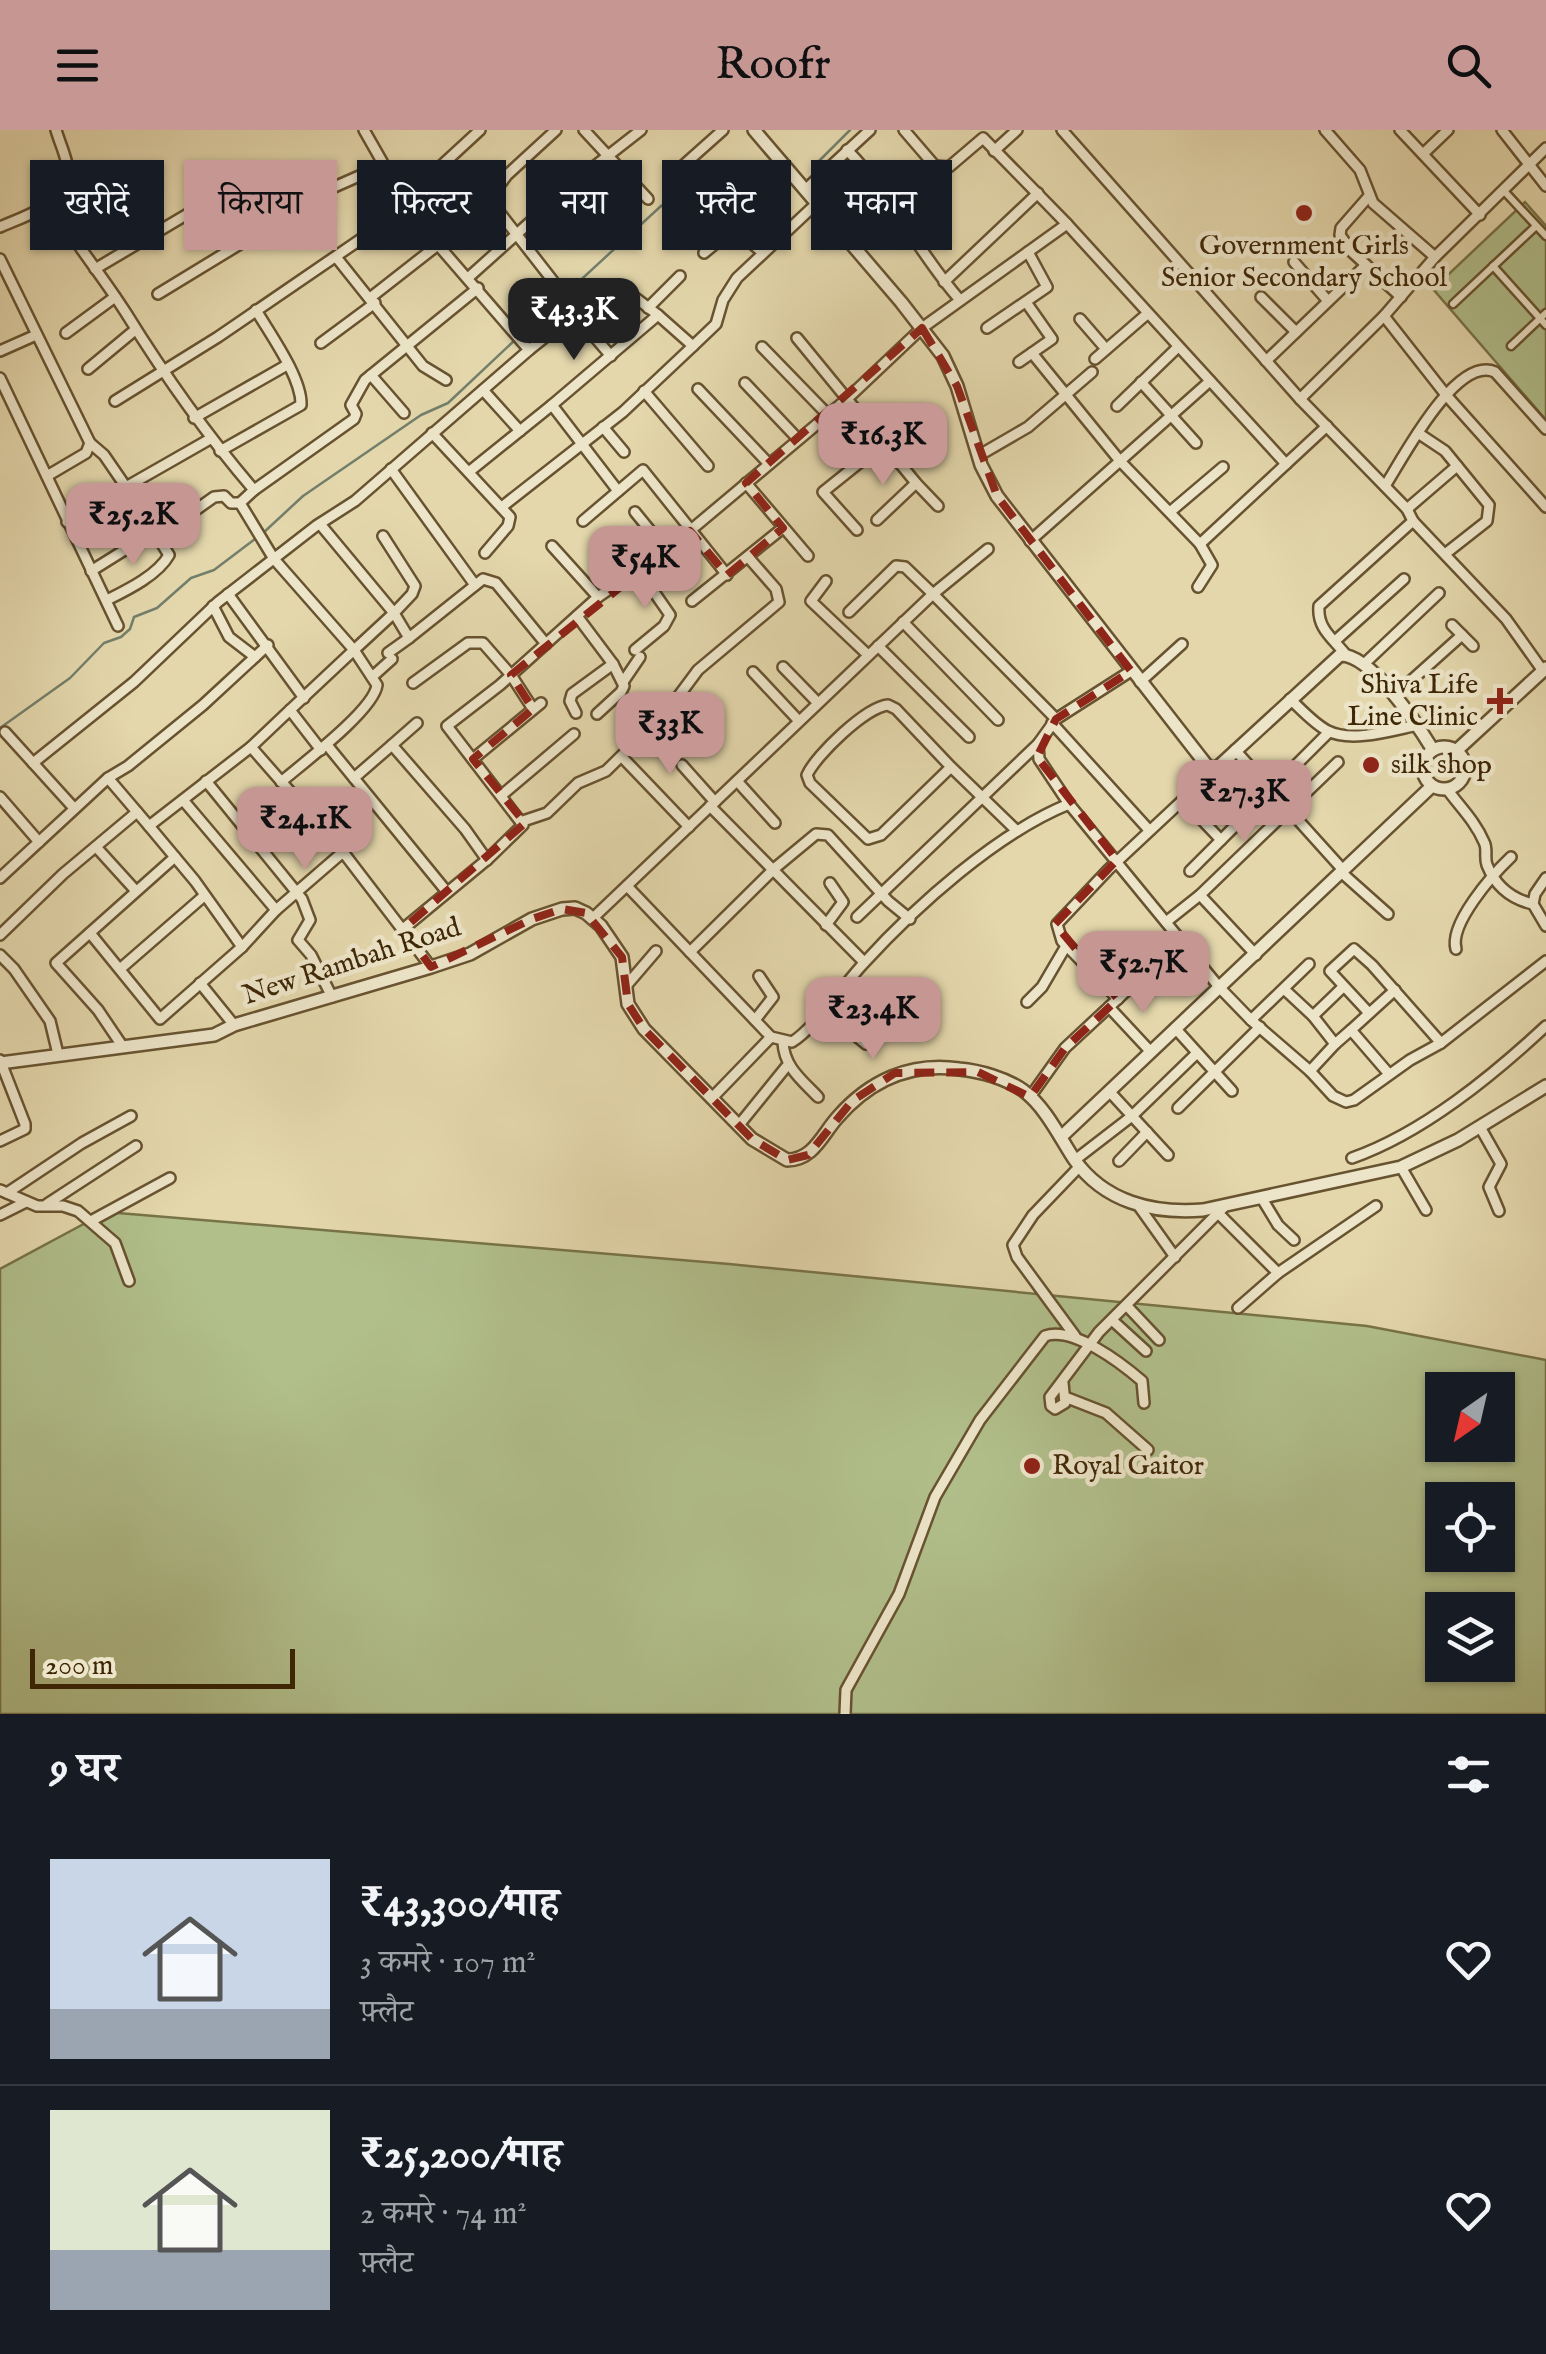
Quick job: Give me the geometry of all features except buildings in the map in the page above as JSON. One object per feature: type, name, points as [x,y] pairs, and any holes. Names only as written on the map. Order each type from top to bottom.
[{"type":"street","points":[[56,130],[64,160]]},
{"type":"street","points":[[378,130],[366,134],[382,160]]},
{"type":"street","points":[[447,160],[480,130]]},
{"type":"street","points":[[554,281],[490,200],[507,176],[556,130]]},
{"type":"street","points":[[584,130],[648,199]]},
{"type":"street","points":[[602,160],[641,130]]},
{"type":"street","points":[[690,160],[722,130]]},
{"type":"street","points":[[754,130],[811,196]]},
{"type":"street","points":[[803,187],[870,130]]},
{"type":"street","points":[[904,130],[935,166],[942,168],[949,167],[979,134],[1068,224],[1286,464]]},
{"type":"street","points":[[994,151],[1017,130]]},
{"type":"street","points":[[1062,130],[1300,399],[1506,618],[1545,670],[1456,751]]},
{"type":"street","points":[[1325,130],[1360,170],[1372,203],[1435,257]]},
{"type":"street","points":[[1400,130],[1480,215]]},
{"type":"street","points":[[1423,154],[1448,130]]},
{"type":"street","points":[[1502,130],[1527,166],[1544,181]]},
{"type":"street","points":[[1300,399],[1546,148]]},
{"type":"street","points":[[848,150],[890,199],[925,258],[960,300]]},
{"type":"street","points":[[158,294],[357,176]]},
{"type":"street","points":[[1505,192],[1546,236]]},
{"type":"street","points":[[944,282],[1038,193]]},
{"type":"street","points":[[1369,196],[1341,228],[1340,235],[1401,296]]},
{"type":"street","points":[[503,506],[624,412],[716,324],[729,288],[811,208]]},
{"type":"street","points":[[0,227],[30,213]]},
{"type":"street","points":[[95,269],[184,216]]},
{"type":"street","points":[[523,821],[447,726],[512,675],[598,597],[666,550],[828,415],[922,328],[1068,224]]},
{"type":"street","points":[[468,277],[526,225]]},
{"type":"street","points":[[1453,304],[1536,226]]},
{"type":"street","points":[[704,253],[732,230],[762,252]]},
{"type":"street","points":[[115,400],[357,242]]},
{"type":"street","points":[[82,250],[194,418],[254,490]]},
{"type":"street","points":[[321,344],[432,250]]},
{"type":"street","points":[[444,250],[528,350]]},
{"type":"street","points":[[856,250],[944,356],[958,386],[978,456],[997,496],[1202,761],[1216,768]]},
{"type":"street","points":[[987,328],[1048,286],[1028,252]]},
{"type":"street","points":[[336,257],[423,366],[446,380]]},
{"type":"street","points":[[0,259],[90,443],[104,454],[169,555],[168,560],[106,600]]},
{"type":"street","points":[[1294,262],[1328,300]]},
{"type":"street","points":[[1266,360],[1366,264]]},
{"type":"street","points":[[1493,266],[1544,319],[1511,346]]},
{"type":"street","points":[[648,308],[680,276]]},
{"type":"street","points":[[32,763],[134,682],[213,606],[354,501],[528,350],[610,285],[620,286],[693,346]]},
{"type":"street","points":[[240,504],[354,419],[353,398],[371,376],[478,288]]},
{"type":"street","points":[[66,333],[115,297]]},
{"type":"street","points":[[1262,297],[1296,332]]},
{"type":"street","points":[[1020,362],[1052,339],[1026,302]]},
{"type":"street","points":[[220,452],[300,404],[301,394],[287,364],[256,310]]},
{"type":"street","points":[[574,313],[611,356]]},
{"type":"street","points":[[1095,359],[1147,314]]},
{"type":"street","points":[[470,471],[658,315]]},
{"type":"street","points":[[1384,316],[1446,395],[1546,507]]},
{"type":"street","points":[[1080,319],[1106,349]]},
{"type":"street","points":[[88,369],[135,330]]},
{"type":"street","points":[[0,351],[36,335]]},
{"type":"street","points":[[798,338],[938,506]]},
{"type":"street","points":[[762,347],[828,415]]},
{"type":"street","points":[[1117,406],[1178,347]]},
{"type":"street","points":[[1032,353],[1120,461],[1200,544],[1212,565],[1198,587]]},
{"type":"street","points":[[194,418],[287,364]]},
{"type":"street","points":[[1385,486],[1446,395],[1470,373],[1486,368],[1496,372],[1546,429]]},
{"type":"street","points":[[978,456],[1028,428],[1092,372]]},
{"type":"street","points":[[371,376],[404,413]]},
{"type":"street","points":[[0,378],[118,626]]},
{"type":"street","points":[[1141,382],[1196,443]]},
{"type":"street","points":[[1030,541],[1210,382]]},
{"type":"street","points":[[745,383],[798,439]]},
{"type":"street","points":[[698,389],[769,464]]},
{"type":"street","points":[[483,390],[520,431]]},
{"type":"street","points":[[644,391],[708,466]]},
{"type":"street","points":[[552,405],[618,491]]},
{"type":"street","points":[[603,426],[624,452]]},
{"type":"street","points":[[1200,544],[1327,426]]},
{"type":"street","points":[[432,433],[503,506],[511,522],[485,553]]},
{"type":"street","points":[[1418,433],[1445,452],[1490,505],[1487,521],[1445,554]]},
{"type":"street","points":[[67,522],[210,439]]},
{"type":"street","points":[[47,476],[86,454],[90,443]]},
{"type":"street","points":[[857,530],[824,492],[884,443]]},
{"type":"street","points":[[1406,509],[1457,466]]},
{"type":"street","points":[[1170,512],[1223,467]]},
{"type":"street","points":[[390,469],[475,585]]},
{"type":"street","points":[[583,522],[643,470],[727,574]]},
{"type":"street","points":[[746,483],[808,556]]},
{"type":"street","points":[[877,520],[916,483]]},
{"type":"street","points":[[176,524],[214,497],[224,496],[230,503],[240,504]]},
{"type":"street","points":[[240,504],[274,559],[354,650],[377,685],[374,696],[324,748],[280,782]]},
{"type":"street","points":[[635,512],[666,550]]},
{"type":"street","points":[[1413,522],[1320,606],[1318,620],[1346,655],[1364,664],[1394,696],[1418,724],[1433,750]]},
{"type":"street","points":[[320,524],[394,613],[409,638]]},
{"type":"street","points":[[692,601],[784,528]]},
{"type":"street","points":[[91,571],[155,531]]},
{"type":"street","points":[[150,826],[250,746],[412,594],[414,586],[383,536]]},
{"type":"street","points":[[552,546],[598,597]]},
{"type":"street","points":[[988,549],[903,622],[594,918],[622,957],[633,1015],[739,1125],[771,1152],[796,1160],[816,1147],[852,1102],[895,1073],[937,1066],[978,1072],[1030,1097],[1078,1163],[1122,1200],[1178,1212],[1223,1210],[1261,1197],[1401,1167],[1480,1127],[1546,1086]]},
{"type":"street","points":[[523,821],[547,814],[578,783],[601,776],[669,710],[698,670],[778,602],[776,589],[748,558]]},
{"type":"street","points":[[849,612],[896,566],[906,567],[1054,721],[1150,830]]},
{"type":"street","points":[[623,682],[638,654],[670,615],[638,570]]},
{"type":"street","points":[[372,677],[409,638],[484,579],[496,582],[546,644]]},
{"type":"street","points":[[1335,641],[1404,579]]},
{"type":"street","points":[[826,581],[811,601],[868,656]]},
{"type":"street","points":[[1364,664],[1439,593]]},
{"type":"street","points":[[228,594],[304,698]]},
{"type":"street","points":[[213,606],[229,637],[255,657]]},
{"type":"street","points":[[577,616],[623,682],[624,690],[597,714]]},
{"type":"street","points":[[903,622],[998,720]]},
{"type":"street","points":[[1452,626],[1473,646]]},
{"type":"street","points":[[1394,696],[1462,635]]},
{"type":"street","points":[[413,683],[468,643],[483,642],[537,706],[473,759]]},
{"type":"street","points":[[1140,682],[1182,644]]},
{"type":"street","points":[[0,878],[108,778],[203,705],[268,645]]},
{"type":"street","points":[[878,646],[970,737]]},
{"type":"street","points":[[1118,999],[1066,946],[1058,924],[1118,860],[1235,750],[1340,655],[1346,655]]},
{"type":"street","points":[[576,713],[570,701],[572,694],[613,664]]},
{"type":"street","points":[[783,668],[818,704]]},
{"type":"street","points":[[857,917],[1038,744],[1054,721],[1131,671]]},
{"type":"street","points":[[753,672],[800,721]]},
{"type":"street","points":[[1290,699],[1329,732],[1348,735],[1418,724]]},
{"type":"street","points":[[951,767],[874,839],[863,836],[810,783],[807,775],[814,762],[870,710],[888,705],[1017,831]]},
{"type":"street","points":[[290,710],[354,778],[448,892]]},
{"type":"street","points":[[354,778],[417,724]]},
{"type":"street","points":[[5,732],[74,808]]},
{"type":"street","points":[[1190,871],[1329,732]]},
{"type":"street","points":[[502,795],[574,734]]},
{"type":"street","points":[[1038,744],[1039,759],[1069,804],[1219,987],[1333,1096],[1346,1102],[1441,1043],[1546,961]]},
{"type":"street","points":[[392,745],[466,829],[486,860]]},
{"type":"street","points":[[250,746],[344,852],[431,967]]},
{"type":"street","points":[[1447,789],[1461,781],[1464,774],[1462,757],[1445,747],[1433,750],[1422,768],[1432,786],[1447,789],[1468,813],[1484,841],[1485,862],[1504,892],[1534,904]]},
{"type":"street","points":[[1235,750],[1343,872],[1388,914]]},
{"type":"street","points":[[622,757],[689,827]]},
{"type":"street","points":[[1166,922],[1200,895],[1338,762]]},
{"type":"street","points":[[682,765],[713,804],[864,962]]},
{"type":"street","points":[[108,778],[175,857],[242,947]]},
{"type":"street","points":[[737,781],[775,823]]},
{"type":"street","points":[[206,782],[296,892],[310,916],[298,940],[332,996]]},
{"type":"street","points":[[1061,1137],[1432,786]]},
{"type":"street","points":[[0,797],[38,842]]},
{"type":"street","points":[[183,800],[276,910]]},
{"type":"street","points":[[1183,800],[1222,840]]},
{"type":"street","points":[[627,886],[772,1037],[783,1042],[798,1038],[864,962],[954,878],[1036,817],[1069,804]]},
{"type":"street","points":[[0,936],[40,895],[137,812]]},
{"type":"street","points":[[403,929],[486,860],[523,821]]},
{"type":"street","points":[[690,952],[774,869],[811,836],[822,834],[828,835],[910,918]]},
{"type":"street","points":[[96,848],[136,890]]},
{"type":"street","points":[[90,933],[160,1019],[344,852]]},
{"type":"street","points":[[123,1047],[98,1010],[56,963],[175,857]]},
{"type":"street","points":[[1456,950],[1454,936],[1493,874],[1511,857]]},
{"type":"street","points":[[1546,878],[1535,894],[1534,904],[1546,926]]},
{"type":"street","points":[[826,925],[843,902],[830,883]]},
{"type":"street","points":[[1200,895],[1256,955]]},
{"type":"street","points":[[120,970],[204,896]]},
{"type":"street","name":"New Rambah Road","points":[[0,1062],[214,1034],[470,954],[497,936],[562,908],[575,908],[594,918]]},
{"type":"street","points":[[1030,1097],[1065,1048],[1180,940]]},
{"type":"street","points":[[1027,1002],[1042,987],[1066,946]]},
{"type":"street","points":[[1369,1013],[1330,971],[1354,949],[1441,1043]]},
{"type":"street","points":[[626,986],[656,951]]},
{"type":"street","points":[[0,955],[50,1022],[58,1054]]},
{"type":"street","points":[[1178,1108],[1309,964]]},
{"type":"street","points":[[755,1020],[773,997],[759,976]]},
{"type":"street","points":[[200,984],[234,1026]]},
{"type":"street","points":[[1312,1016],[1342,987]]},
{"type":"street","points":[[1284,989],[1335,1044]]},
{"type":"street","points":[[1310,1071],[1395,990]]},
{"type":"street","points":[[822,1010],[866,1044],[912,1002]]},
{"type":"street","points":[[1109,1007],[1150,1051]]},
{"type":"street","points":[[1352,1158],[1382,1147],[1484,1080],[1546,1026]]},
{"type":"street","points":[[1174,1028],[1232,1091]]},
{"type":"street","points":[[1351,1030],[1389,1074]]},
{"type":"street","points":[[712,1098],[772,1037]]},
{"type":"street","points":[[783,1042],[784,1054],[794,1072],[818,1097]]},
{"type":"street","points":[[1074,1336],[1032,1280],[1012,1245],[1033,1214],[1078,1163],[1197,1053]]},
{"type":"street","points":[[0,1062],[25,1130],[0,1140]]},
{"type":"street","points":[[739,1125],[786,1068]]},
{"type":"street","points":[[1109,1091],[1168,1155]]},
{"type":"street","points":[[3,1192],[131,1116]]},
{"type":"street","points":[[1480,1127],[1501,1164],[1489,1187],[1499,1211]]},
{"type":"street","points":[[1119,1161],[1146,1132]]},
{"type":"street","points":[[46,1204],[136,1146]]},
{"type":"street","points":[[1401,1167],[1426,1210]]},
{"type":"street","points":[[91,1221],[170,1178]]},
{"type":"street","points":[[3,1192],[36,1206],[72,1208],[91,1221],[116,1243],[129,1281]]},
{"type":"street","points":[[1261,1197],[1270,1214],[1294,1240]]},
{"type":"street","points":[[0,1215],[26,1202]]},
{"type":"street","points":[[1138,1205],[1176,1257]]},
{"type":"street","points":[[1238,1308],[1278,1273],[1376,1206]]},
{"type":"street","points":[[1063,1383],[1062,1408],[1051,1406],[1050,1397],[1088,1345],[1223,1210]]},
{"type":"street","points":[[1223,1210],[1278,1273]]},
{"type":"street","points":[[1127,1306],[1159,1340]]},
{"type":"street","points":[[1112,1320],[1146,1351]]},
{"type":"street","points":[[844,1714],[846,1690],[899,1594],[935,1497],[980,1420],[1045,1336],[1056,1332],[1074,1336],[1140,1379],[1144,1403]]},
{"type":"street","points":[[1064,1397],[1106,1414],[1148,1450]]},
{"type":"highlighted area","points":[[922,328],[957,386],[997,496],[1131,671],[1056,719],[1037,757],[1117,860],[1055,924],[1118,999],[1065,1048],[1030,1097],[978,1072],[895,1073],[852,1101],[808,1155],[787,1160],[752,1139],[644,1029],[628,1004],[622,957],[586,913],[562,909],[532,919],[431,967],[403,929],[525,823],[473,759],[533,709],[511,675],[690,531],[727,575],[744,561],[783,528],[746,483]]},
{"type":"green space","points":[[1525,202],[1546,226],[1546,420],[1433,289]]},
{"type":"green space","points":[[106,1212],[729,1264],[1367,1326],[1546,1360],[1546,1714],[0,1714],[0,1269]]},
{"type":"waterway","points":[[820,160],[850,130]]},
{"type":"waterway","points":[[522,334],[662,206]]},
{"type":"waterway","points":[[262,534],[303,496],[421,415],[448,403],[516,339]]},
{"type":"waterway","points":[[0,728],[70,678],[104,643],[121,637],[130,629],[134,617],[157,608],[191,578],[214,570],[255,539]]},
{"type":"place","name":"Government Girls Senior Secondary School","points":[[1304,213]]},
{"type":"place","name":"Shiva Life Line Clinic","points":[[1500,701]]},
{"type":"place","name":"silk shop","points":[[1371,765]]},
{"type":"place","name":"Royal Gaitor","points":[[1032,1466]]}]
